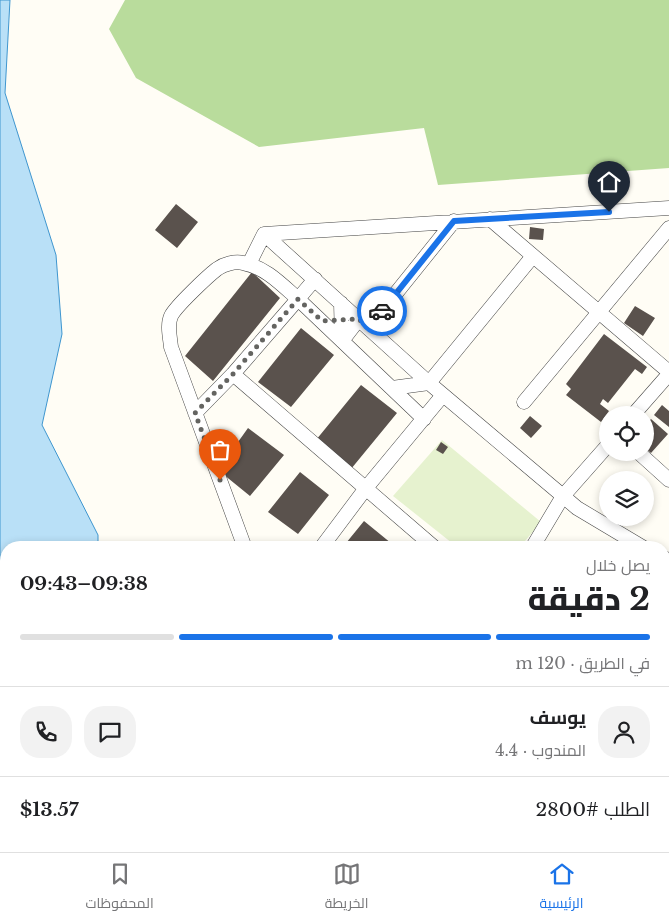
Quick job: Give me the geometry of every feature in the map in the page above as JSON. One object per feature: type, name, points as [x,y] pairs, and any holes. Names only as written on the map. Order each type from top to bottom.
[{"type":"street","points":[[264,234],[669,208]]},
{"type":"street","points":[[490,219],[669,373],[641,406]]},
{"type":"street","points":[[342,341],[364,324],[454,221]]},
{"type":"street","points":[[524,402],[669,228]]},
{"type":"street","points":[[249,264],[264,234]]},
{"type":"street","points":[[264,234],[442,395],[562,496],[577,508],[632,541]]},
{"type":"street","points":[[392,388],[429,383],[533,256]]},
{"type":"street","points":[[242,541],[171,347],[169,322],[172,315],[217,269],[237,262],[249,264],[275,278],[424,418]]},
{"type":"street","points":[[195,413],[233,374],[315,279]]},
{"type":"street","points":[[341,303],[342,341]]},
{"type":"street","points":[[322,321],[341,320],[364,324]]},
{"type":"street","points":[[233,374],[427,541]]},
{"type":"street","points":[[326,541],[366,488],[442,395]]},
{"type":"street","points":[[536,541],[562,496],[599,455]]},
{"type":"street","points":[[648,461],[669,480]]},
{"type":"green space","points":[[125,0],[669,0],[669,168],[438,185],[424,128],[259,147],[136,78],[109,29]]},
{"type":"green space","points":[[442,440],[541,522],[525,541],[449,541],[393,496]]},
{"type":"water","points":[[0,0],[10,0],[5,93],[56,255],[62,334],[42,425],[98,535],[98,541],[0,541]]},
{"type":"building","points":[[176,204],[198,222],[177,248],[155,230]]},
{"type":"building","points":[[530,227],[544,229],[543,240],[529,239]]},
{"type":"building","points":[[252,272],[280,298],[213,381],[185,356]]},
{"type":"building","points":[[635,306],[655,318],[643,336],[624,323]]},
{"type":"building","points":[[301,328],[334,355],[291,407],[258,382]]},
{"type":"building","points":[[604,334],[647,367],[642,374],[635,369],[608,403],[603,399],[600,404],[603,406],[599,406],[599,420],[566,395],[571,389],[566,384]]},
{"type":"building","points":[[361,385],[397,413],[351,469],[316,440]]},
{"type":"building","points":[[662,405],[669,411],[669,427],[654,415]]},
{"type":"building","points":[[530,416],[542,426],[531,438],[520,428]]},
{"type":"building","points":[[654,422],[668,434],[654,450]]},
{"type":"building","points":[[248,428],[284,455],[250,496],[218,470]]},
{"type":"building","points":[[441,442],[448,447],[443,454],[436,450]]},
{"type":"building","points":[[300,472],[329,495],[298,534],[268,512]]},
{"type":"building","points":[[364,521],[388,541],[348,541]]},
{"type":"way so far","points":[[220,480],[195,413],[233,374],[298,299],[322,321],[359,319],[368,328],[382,311]]},
{"type":"route","points":[[382,311],[454,221],[609,212]]}]
